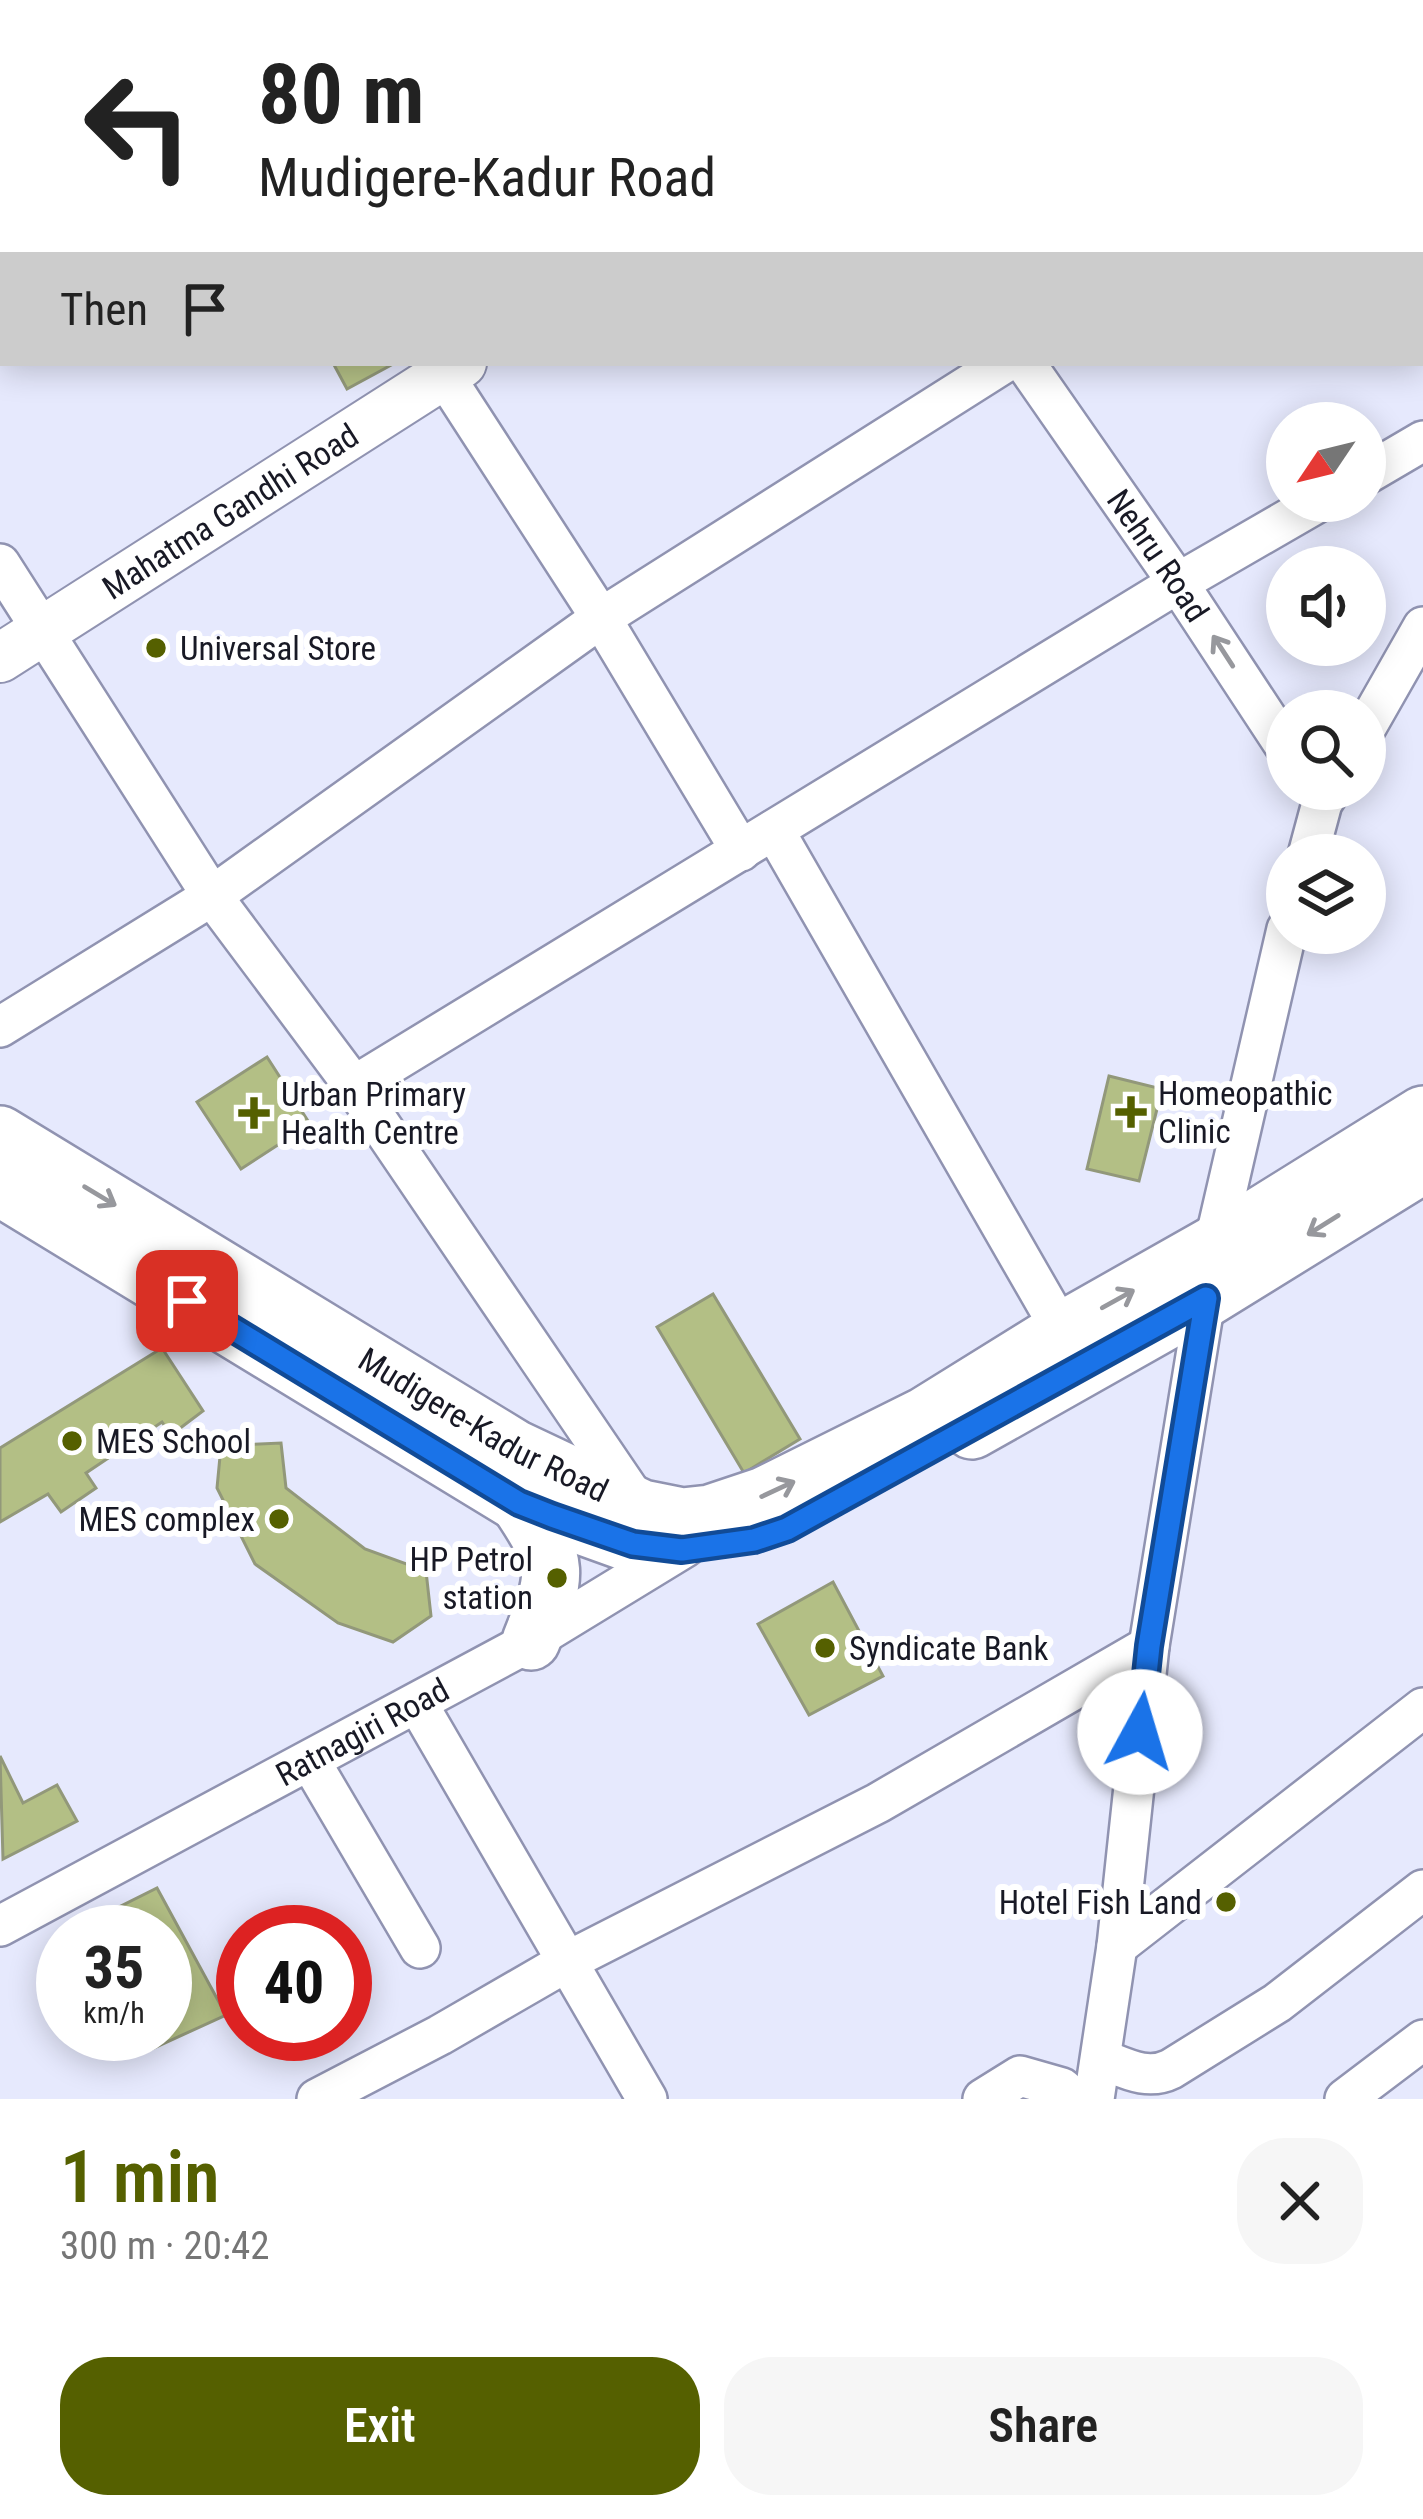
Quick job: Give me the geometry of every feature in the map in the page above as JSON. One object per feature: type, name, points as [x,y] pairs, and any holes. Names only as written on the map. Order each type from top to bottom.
[{"type":"highway","name":"Mudigere-Kadur Road","points":[[0,1135],[515,1449],[642,1509],[682,1517],[696,1532],[754,1540],[787,1529],[1210,1271],[1423,1115]]},
{"type":"highway","name":"Mudigere-Kadur Road","points":[[0,1187],[519,1503],[633,1544],[696,1532],[925,1416],[1062,1331],[1210,1271],[1423,1164]]},
{"type":"highway","points":[[519,1503],[545,1541],[552,1564],[549,1594],[531,1641]]},
{"type":"main road","name":"Mahatma Gandhi Road","points":[[0,658],[447,367]]},
{"type":"street","points":[[0,1027],[212,896],[601,618],[999,366]]},
{"type":"street","name":"Nehru Road","points":[[1027,366],[1266,717]]},
{"type":"street","points":[[447,367],[601,618],[757,841],[1062,1331]]},
{"type":"street","points":[[1386,463],[1423,441]]},
{"type":"street","points":[[355,1086],[1284,522]]},
{"type":"street","points":[[0,564],[212,896],[355,1086],[642,1509]]},
{"type":"street","points":[[1386,692],[1423,627]]},
{"type":"street","points":[[1094,2099],[1118,1946],[1149,1646],[1210,1271],[1281,954]]},
{"type":"street","name":"Ratnagiri Road","points":[[0,1926],[531,1641],[696,1532]]},
{"type":"street","points":[[316,2099],[568,1961],[878,1803],[1149,1646]]},
{"type":"street","points":[[417,1703],[646,2099]]},
{"type":"street","points":[[1118,1946],[1423,1708]]},
{"type":"street","points":[[310,1761],[420,1948]]},
{"type":"street","points":[[1101,2059],[1145,2075],[1172,2069],[1277,2003],[1423,1889]]},
{"type":"street","points":[[1345,2099],[1423,2040]]},
{"type":"street","points":[[983,2099],[1020,2076],[1062,2088],[1075,2099]]},
{"type":"building","points":[[335,366],[389,366],[347,389]]},
{"type":"building","name":"Urban Primary Health Centre","points":[[267,1057],[310,1124],[241,1169],[197,1102]]},
{"type":"building","points":[[1109,1076],[1162,1089],[1139,1181],[1087,1169]]},
{"type":"building","points":[[713,1294],[800,1439],[744,1473],[657,1327]]},
{"type":"building","name":"MES School","points":[[162,1348],[203,1411],[171,1435],[162,1422],[86,1473],[96,1488],[61,1512],[48,1494],[0,1522],[0,1448]]},
{"type":"building","name":"MES complex","points":[[281,1443],[286,1488],[365,1549],[426,1571],[431,1616],[393,1642],[338,1623],[255,1564],[217,1488],[221,1446]]},
{"type":"building","name":"Syndicate Bank","points":[[833,1582],[883,1676],[809,1715],[758,1624]]},
{"type":"building","points":[[0,1756],[23,1803],[57,1785],[77,1821],[3,1859]]},
{"type":"building","points":[[157,1888],[166,1905],[123,1905]]},
{"type":"building","points":[[192,1952],[216,1997],[216,2020],[192,2031]]},
{"type":"place","name":"Universal Store","points":[[156,648]]},
{"type":"place","name":"Homeopathic Clinic","points":[[1131,1112]]},
{"type":"place","name":"Urban Primary Health Centre","points":[[254,1113]]},
{"type":"place","name":"MES School","points":[[72,1441]]},
{"type":"place","name":"MES complex","points":[[279,1519]]},
{"type":"place","name":"HP Petrol station","points":[[557,1578]]},
{"type":"place","name":"Syndicate Bank","points":[[825,1648]]},
{"type":"place","name":"Hotel Fish Land","points":[[1226,1902]]},
{"type":"route","points":[[187,1301],[519,1503],[633,1544],[682,1550],[754,1540],[787,1529],[1206,1298],[1149,1646],[1140,1732]]}]
